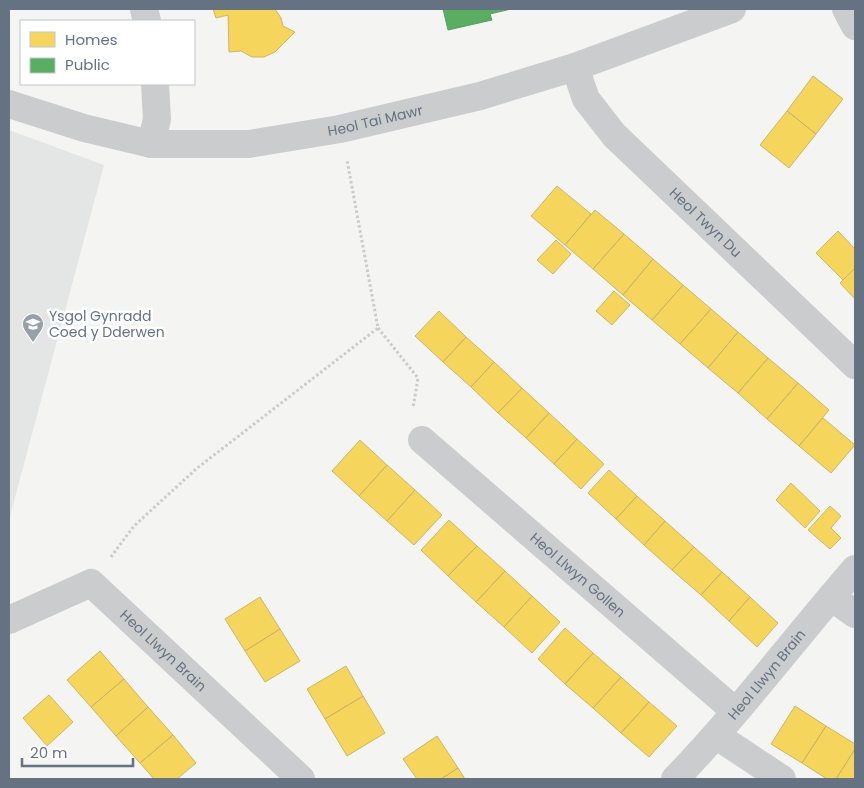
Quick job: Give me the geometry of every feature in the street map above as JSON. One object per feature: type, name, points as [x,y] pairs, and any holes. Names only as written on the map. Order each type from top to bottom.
[{"type":"street","name":"Heol Tai Mawr","points":[[9,104],[84,128],[151,144],[249,144],[340,129],[480,96],[575,67],[732,9]]},
{"type":"street","points":[[846,9],[855,26]]},
{"type":"street","name":"Heol Twyn Du","points":[[575,67],[586,99],[614,135],[855,365]]},
{"type":"street","points":[[151,144],[157,119],[155,85]]},
{"type":"street","name":"Heol Llwyn Gollen","points":[[422,440],[735,711]]},
{"type":"street","name":"Heol Llwyn Brain","points":[[675,779],[717,736],[735,711],[855,569]]},
{"type":"street","points":[[9,620],[91,583]]},
{"type":"street","name":"Heol Llwyn Brain","points":[[91,583],[301,779]]},
{"type":"street","points":[[831,597],[855,614]]},
{"type":"street","points":[[717,736],[782,779]]},
{"type":"path","points":[[340,129],[378,328],[418,378],[410,434],[422,440]]},
{"type":"path","points":[[91,583],[134,526],[196,469],[378,328]]},
{"type":"shaded area","name":"Ysgol Gynradd Coed y Dderwen","points":[[9,130],[104,165],[9,520]]},
{"type":"building: Homes","points":[[213,9],[275,9],[281,18],[283,26],[295,32],[275,52],[264,57],[252,57],[241,51],[229,52],[228,15],[216,18]]},
{"type":"building: Homes","points":[[813,76],[843,99],[816,134],[787,111]]},
{"type":"building: Homes","points":[[787,111],[816,134],[789,168],[760,145]]},
{"type":"building: Homes","points":[[557,186],[591,214],[565,245],[531,216]]},
{"type":"building: Homes","points":[[595,210],[624,234],[593,269],[565,245]]},
{"type":"building: Homes","points":[[838,231],[855,249],[855,268],[843,280],[816,253]]},
{"type":"building: Homes","points":[[624,234],[653,259],[623,295],[593,269]]},
{"type":"building: Homes","points":[[556,240],[571,254],[553,274],[537,260]]},
{"type":"building: Homes","points":[[653,259],[683,285],[652,320],[623,295]]},
{"type":"building: Homes","points":[[855,268],[855,299],[840,283]]},
{"type":"building: Homes","points":[[683,285],[711,309],[680,344],[652,320]]},
{"type":"building: Homes","points":[[614,291],[630,305],[612,325],[596,311]]},
{"type":"building: Homes","points":[[711,309],[738,332],[708,368],[680,344]]},
{"type":"building: Homes","points":[[439,311],[466,337],[443,362],[415,336]]},
{"type":"building: Homes","points":[[738,332],[768,358],[738,393],[708,368]]},
{"type":"building: Homes","points":[[466,337],[494,362],[471,387],[443,362]]},
{"type":"building: Homes","points":[[768,358],[798,383],[767,419],[738,393]]},
{"type":"building: Homes","points":[[494,362],[522,388],[498,413],[471,387]]},
{"type":"building: Homes","points":[[798,383],[829,410],[799,446],[767,419]]},
{"type":"building: Homes","points":[[522,388],[549,413],[526,438],[498,413]]},
{"type":"building: Homes","points":[[549,413],[577,439],[554,464],[526,438]]},
{"type":"building: Homes","points":[[823,418],[855,445],[831,473],[799,446]]},
{"type":"building: Homes","points":[[577,439],[604,464],[581,489],[554,464]]},
{"type":"building: Homes","points":[[360,440],[387,465],[359,496],[332,471]]},
{"type":"building: Homes","points":[[387,465],[415,490],[387,521],[359,496]]},
{"type":"building: Homes","points":[[609,470],[637,496],[616,519],[588,493]]},
{"type":"building: Homes","points":[[791,483],[820,511],[805,528],[776,500]]},
{"type":"building: Homes","points":[[415,490],[442,515],[414,545],[387,521]]},
{"type":"building: Homes","points":[[637,496],[665,521],[644,545],[616,519]]},
{"type":"building: Homes","points":[[830,506],[841,516],[831,528],[841,538],[830,549],[808,530]]},
{"type":"building: Homes","points":[[449,520],[477,546],[448,576],[421,550]]},
{"type":"building: Homes","points":[[665,521],[694,547],[672,570],[644,545]]},
{"type":"building: Homes","points":[[477,546],[505,571],[476,602],[448,576]]},
{"type":"building: Homes","points":[[694,547],[722,572],[701,595],[672,570]]},
{"type":"building: Homes","points":[[505,571],[532,596],[504,627],[476,602]]},
{"type":"building: Homes","points":[[722,572],[750,597],[729,621],[701,595]]},
{"type":"building: Homes","points":[[532,596],[560,622],[532,653],[504,627]]},
{"type":"building: Homes","points":[[260,597],[280,629],[245,651],[225,619]]},
{"type":"building: Homes","points":[[750,597],[778,623],[757,647],[729,621]]},
{"type":"building: Homes","points":[[565,628],[593,653],[565,684],[538,659]]},
{"type":"building: Homes","points":[[280,629],[300,661],[265,682],[245,651]]},
{"type":"building: Homes","points":[[100,651],[124,679],[91,707],[67,680]]},
{"type":"building: Homes","points":[[593,653],[621,677],[593,708],[565,684]]},
{"type":"building: Homes","points":[[346,666],[363,696],[325,719],[307,689]]},
{"type":"building: Homes","points":[[621,677],[649,702],[621,733],[593,708]]},
{"type":"building: Homes","points":[[124,679],[148,707],[116,736],[91,707]]},
{"type":"building: Homes","points":[[49,695],[73,722],[47,746],[23,718]]},
{"type":"building: Homes","points":[[363,696],[385,733],[347,756],[325,719]]},
{"type":"building: Homes","points":[[649,702],[677,726],[649,757],[621,733]]},
{"type":"building: Homes","points":[[795,706],[826,726],[802,763],[771,744]]},
{"type":"building: Homes","points":[[148,707],[173,735],[140,763],[116,736]]},
{"type":"building: Homes","points":[[826,726],[855,744],[855,749],[836,779],[827,779],[802,763]]},
{"type":"building: Homes","points":[[173,735],[196,763],[177,779],[154,779],[140,763]]},
{"type":"building: Homes","points":[[437,736],[458,768],[441,779],[417,779],[403,759]]},
{"type":"building: Homes","points":[[855,749],[855,779],[836,779]]},
{"type":"building: Homes","points":[[458,768],[465,779],[441,779]]},
{"type":"building: Public","points":[[443,9],[511,9],[490,14],[492,20],[448,30]]},
{"type":"place","name":"Ysgol Gynradd Coed y Dderwen","points":[[33,343]]}]
